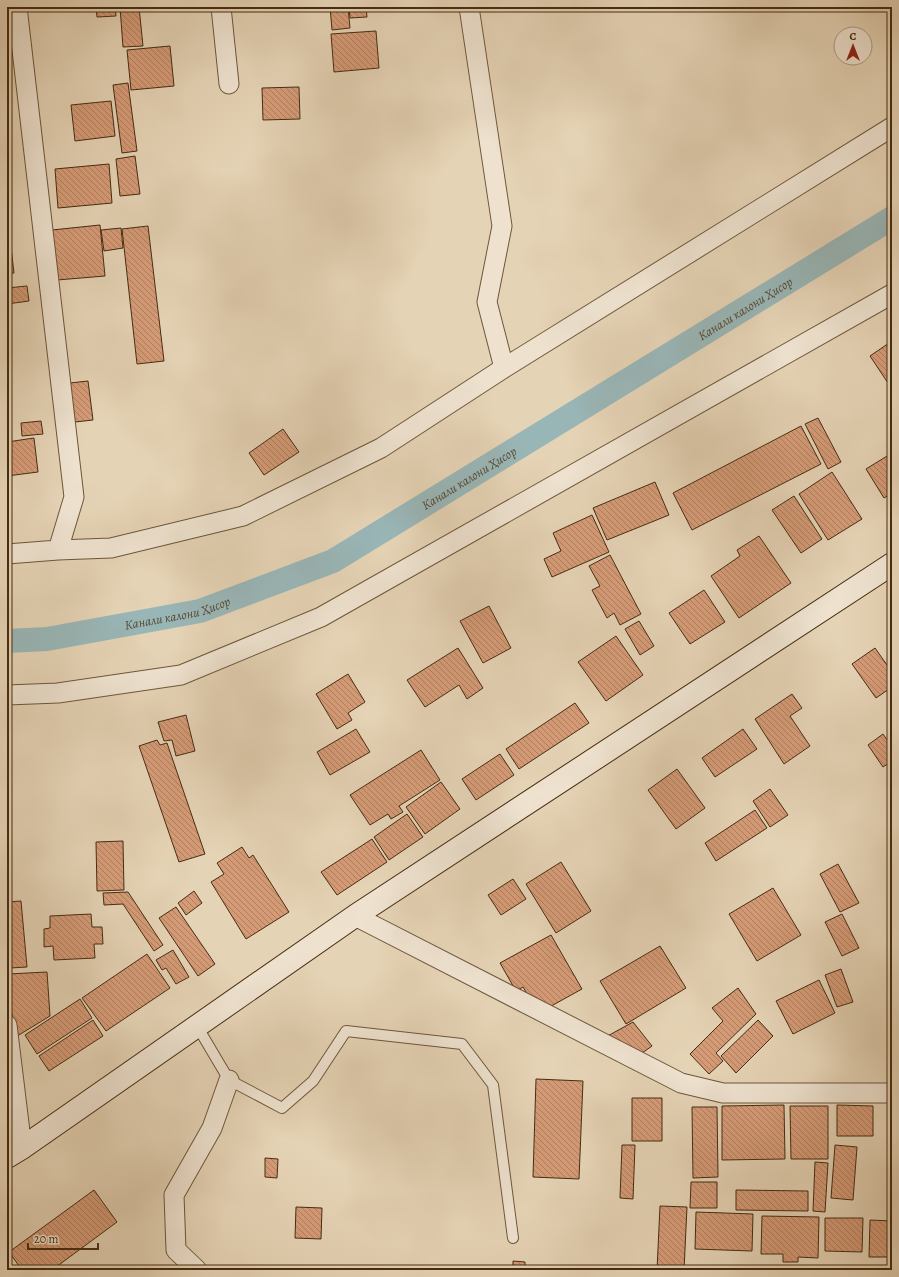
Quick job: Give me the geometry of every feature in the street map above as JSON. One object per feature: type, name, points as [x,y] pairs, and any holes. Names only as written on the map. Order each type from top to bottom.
[{"type":"main road","points":[[15,1152],[355,916],[892,564]]},
{"type":"street","points":[[17,7],[74,497],[58,550]]},
{"type":"street","points":[[221,7],[229,84]]},
{"type":"street","points":[[469,7],[502,226],[487,302],[504,368]]},
{"type":"street","points":[[7,554],[111,548],[243,516],[381,448],[504,368],[892,127]]},
{"type":"street","points":[[7,694],[58,693],[180,675],[321,617],[892,294]]},
{"type":"street","points":[[355,916],[681,1083],[723,1093],[892,1093]]},
{"type":"street","points":[[7,1025],[15,1152]]},
{"type":"street","points":[[197,1270],[176,1250],[174,1195],[212,1128],[229,1080]]},
{"type":"lane","points":[[197,1026],[229,1080],[282,1108],[313,1081],[346,1031],[462,1044],[493,1085],[513,1238]]},
{"type":"building","points":[[96,7],[115,7],[116,16],[97,17]]},
{"type":"building","points":[[120,7],[139,7],[143,46],[123,47]]},
{"type":"building","points":[[330,7],[348,7],[350,28],[332,30]]},
{"type":"building","points":[[349,7],[366,7],[367,17],[350,18]]},
{"type":"building","points":[[376,31],[379,68],[334,72],[331,34]]},
{"type":"building","points":[[170,46],[174,86],[131,90],[127,50]]},
{"type":"building","points":[[128,83],[137,151],[122,153],[113,85]]},
{"type":"building","points":[[299,87],[300,119],[263,120],[262,88]]},
{"type":"building","points":[[111,101],[115,136],[75,141],[71,105]]},
{"type":"building","points":[[135,156],[140,194],[120,196],[116,159]]},
{"type":"building","points":[[109,164],[112,203],[58,208],[55,169]]},
{"type":"building","points":[[100,225],[105,276],[57,280],[52,230]]},
{"type":"building","points":[[148,226],[164,361],[137,364],[122,229]]},
{"type":"building","points":[[121,228],[123,248],[104,251],[101,230]]},
{"type":"building","points":[[7,239],[10,239],[14,273],[7,274]]},
{"type":"building","points":[[27,286],[29,301],[7,304],[7,288]]},
{"type":"building","points":[[892,341],[892,389],[870,356]]},
{"type":"building","points":[[88,381],[93,420],[75,422],[70,383]]},
{"type":"building","points":[[818,418],[841,462],[828,469],[805,424]]},
{"type":"building","points":[[41,421],[43,434],[22,436],[21,423]]},
{"type":"building","points":[[801,426],[821,464],[692,530],[673,493]]},
{"type":"building","points":[[283,429],[299,452],[264,475],[249,453]]},
{"type":"building","points":[[34,438],[38,472],[7,476],[7,442]]},
{"type":"building","points":[[892,453],[892,493],[884,498],[866,469]]},
{"type":"building","points":[[832,472],[862,519],[828,540],[799,494]]},
{"type":"building","points":[[655,482],[669,515],[607,540],[593,508]]},
{"type":"building","points":[[794,496],[822,539],[801,553],[772,510]]},
{"type":"building","points":[[592,515],[609,552],[552,577],[544,559],[561,551],[553,533]]},
{"type":"building","points":[[759,536],[791,583],[739,618],[711,576],[740,556],[737,550]]},
{"type":"building","points":[[610,555],[641,614],[620,625],[614,613],[607,618],[592,590],[600,586],[589,566]]},
{"type":"building","points":[[704,590],[725,622],[690,644],[669,613]]},
{"type":"building","points":[[489,606],[511,648],[483,663],[460,621]]},
{"type":"building","points":[[639,621],[654,646],[640,655],[625,629]]},
{"type":"building","points":[[616,636],[643,675],[606,701],[578,662]]},
{"type":"building","points":[[458,648],[483,688],[467,699],[459,685],[425,707],[407,680]]},
{"type":"building","points":[[875,648],[892,672],[892,687],[876,698],[852,664]]},
{"type":"building","points":[[348,674],[365,702],[348,713],[352,720],[337,729],[316,694]]},
{"type":"building","points":[[792,694],[802,708],[790,716],[810,746],[784,764],[755,719]]},
{"type":"building","points":[[575,703],[589,723],[519,769],[506,749]]},
{"type":"building","points":[[186,715],[195,751],[176,756],[172,740],[164,741],[158,722]]},
{"type":"building","points":[[356,729],[370,752],[330,775],[317,752]]},
{"type":"building","points":[[743,729],[757,749],[715,777],[702,758]]},
{"type":"building","points":[[883,734],[892,747],[892,761],[883,767],[868,745]]},
{"type":"building","points":[[157,740],[160,745],[167,743],[205,854],[179,862],[139,746]]},
{"type":"building","points":[[421,750],[440,780],[399,806],[403,812],[391,819],[388,814],[370,825],[350,795]]},
{"type":"building","points":[[500,754],[514,775],[476,800],[462,779]]},
{"type":"building","points":[[677,769],[705,808],[676,829],[648,790]]},
{"type":"building","points":[[441,782],[460,809],[425,834],[406,807]]},
{"type":"building","points":[[770,789],[788,815],[770,827],[753,801]]},
{"type":"building","points":[[755,810],[767,828],[716,861],[705,843]]},
{"type":"building","points":[[407,814],[423,837],[389,860],[374,837]]},
{"type":"building","points":[[372,839],[387,862],[337,895],[321,872]]},
{"type":"building","points":[[123,841],[124,890],[97,891],[96,842]]},
{"type":"building","points":[[242,847],[249,858],[253,855],[289,912],[246,939],[211,882],[224,874],[217,863]]},
{"type":"building","points":[[561,862],[591,911],[556,933],[526,884]]},
{"type":"building","points":[[838,864],[859,903],[840,912],[820,874]]},
{"type":"building","points":[[513,879],[526,899],[501,915],[488,895]]},
{"type":"building","points":[[773,888],[801,935],[757,961],[729,914]]},
{"type":"building","points":[[194,891],[202,903],[186,915],[178,903]]},
{"type":"building","points":[[128,892],[163,945],[154,951],[123,904],[104,905],[103,893]]},
{"type":"building","points":[[21,901],[27,967],[10,968],[7,936],[7,902]]},
{"type":"building","points":[[176,907],[215,964],[198,976],[159,918]]},
{"type":"building","points":[[91,914],[92,927],[102,927],[103,944],[94,944],[95,958],[54,960],[53,946],[44,947],[44,929],[50,928],[50,916]]},
{"type":"building","points":[[842,914],[859,948],[842,956],[825,922]]},
{"type":"building","points":[[551,935],[582,989],[544,1010],[536,997],[531,1000],[523,987],[516,991],[500,963]]},
{"type":"building","points":[[660,946],[686,988],[626,1024],[600,981]]},
{"type":"building","points":[[173,950],[189,977],[176,984],[166,968],[162,970],[156,960]]},
{"type":"building","points":[[147,954],[170,988],[106,1031],[82,998]]},
{"type":"building","points":[[841,969],[853,1002],[837,1007],[825,975]]},
{"type":"building","points":[[47,972],[50,1016],[14,1038],[8,974]]},
{"type":"building","points":[[819,980],[835,1013],[793,1034],[776,1001]]},
{"type":"building","points":[[738,988],[756,1014],[716,1053],[723,1061],[709,1074],[690,1054],[723,1021],[712,1008]]},
{"type":"building","points":[[80,999],[92,1018],[37,1054],[25,1035]]},
{"type":"building","points":[[93,1020],[103,1036],[49,1071],[39,1056]]},
{"type":"building","points":[[758,1020],[773,1036],[736,1073],[721,1056]]},
{"type":"building","points":[[633,1022],[652,1046],[635,1058],[604,1038]]},
{"type":"building","points":[[536,1079],[583,1081],[579,1179],[533,1177]]},
{"type":"building","points":[[632,1098],[662,1098],[662,1141],[632,1141]]},
{"type":"building","points":[[784,1105],[785,1159],[722,1160],[722,1106]]},
{"type":"building","points":[[837,1105],[873,1106],[873,1136],[837,1136]]},
{"type":"building","points":[[790,1106],[828,1106],[828,1159],[791,1159]]},
{"type":"building","points":[[692,1107],[717,1107],[718,1177],[693,1178]]},
{"type":"building","points":[[622,1145],[635,1145],[633,1199],[620,1198]]},
{"type":"building","points":[[835,1145],[857,1147],[853,1200],[831,1198]]},
{"type":"building","points":[[265,1158],[278,1159],[277,1178],[265,1177]]},
{"type":"building","points":[[815,1162],[828,1163],[825,1212],[813,1211]]},
{"type":"building","points":[[691,1182],[717,1182],[717,1208],[690,1208]]},
{"type":"building","points":[[94,1190],[117,1222],[52,1270],[22,1270],[9,1252]]},
{"type":"building","points":[[736,1190],[808,1191],[808,1211],[736,1210]]},
{"type":"building","points":[[660,1206],[687,1207],[684,1270],[657,1270]]},
{"type":"building","points":[[296,1207],[322,1208],[321,1239],[295,1238]]},
{"type":"building","points":[[696,1212],[753,1214],[752,1251],[695,1249]]},
{"type":"building","points":[[762,1216],[819,1217],[818,1258],[798,1257],[798,1262],[783,1262],[783,1254],[761,1254]]},
{"type":"building","points":[[825,1218],[863,1218],[862,1252],[825,1251]]},
{"type":"building","points":[[870,1220],[892,1221],[892,1257],[869,1257]]},
{"type":"building","points":[[513,1261],[525,1262],[525,1270],[513,1270]]},
{"type":"waterway","name":"Канали калони Ҳисор","points":[[7,641],[47,639],[200,611],[333,561],[892,218]]}]
